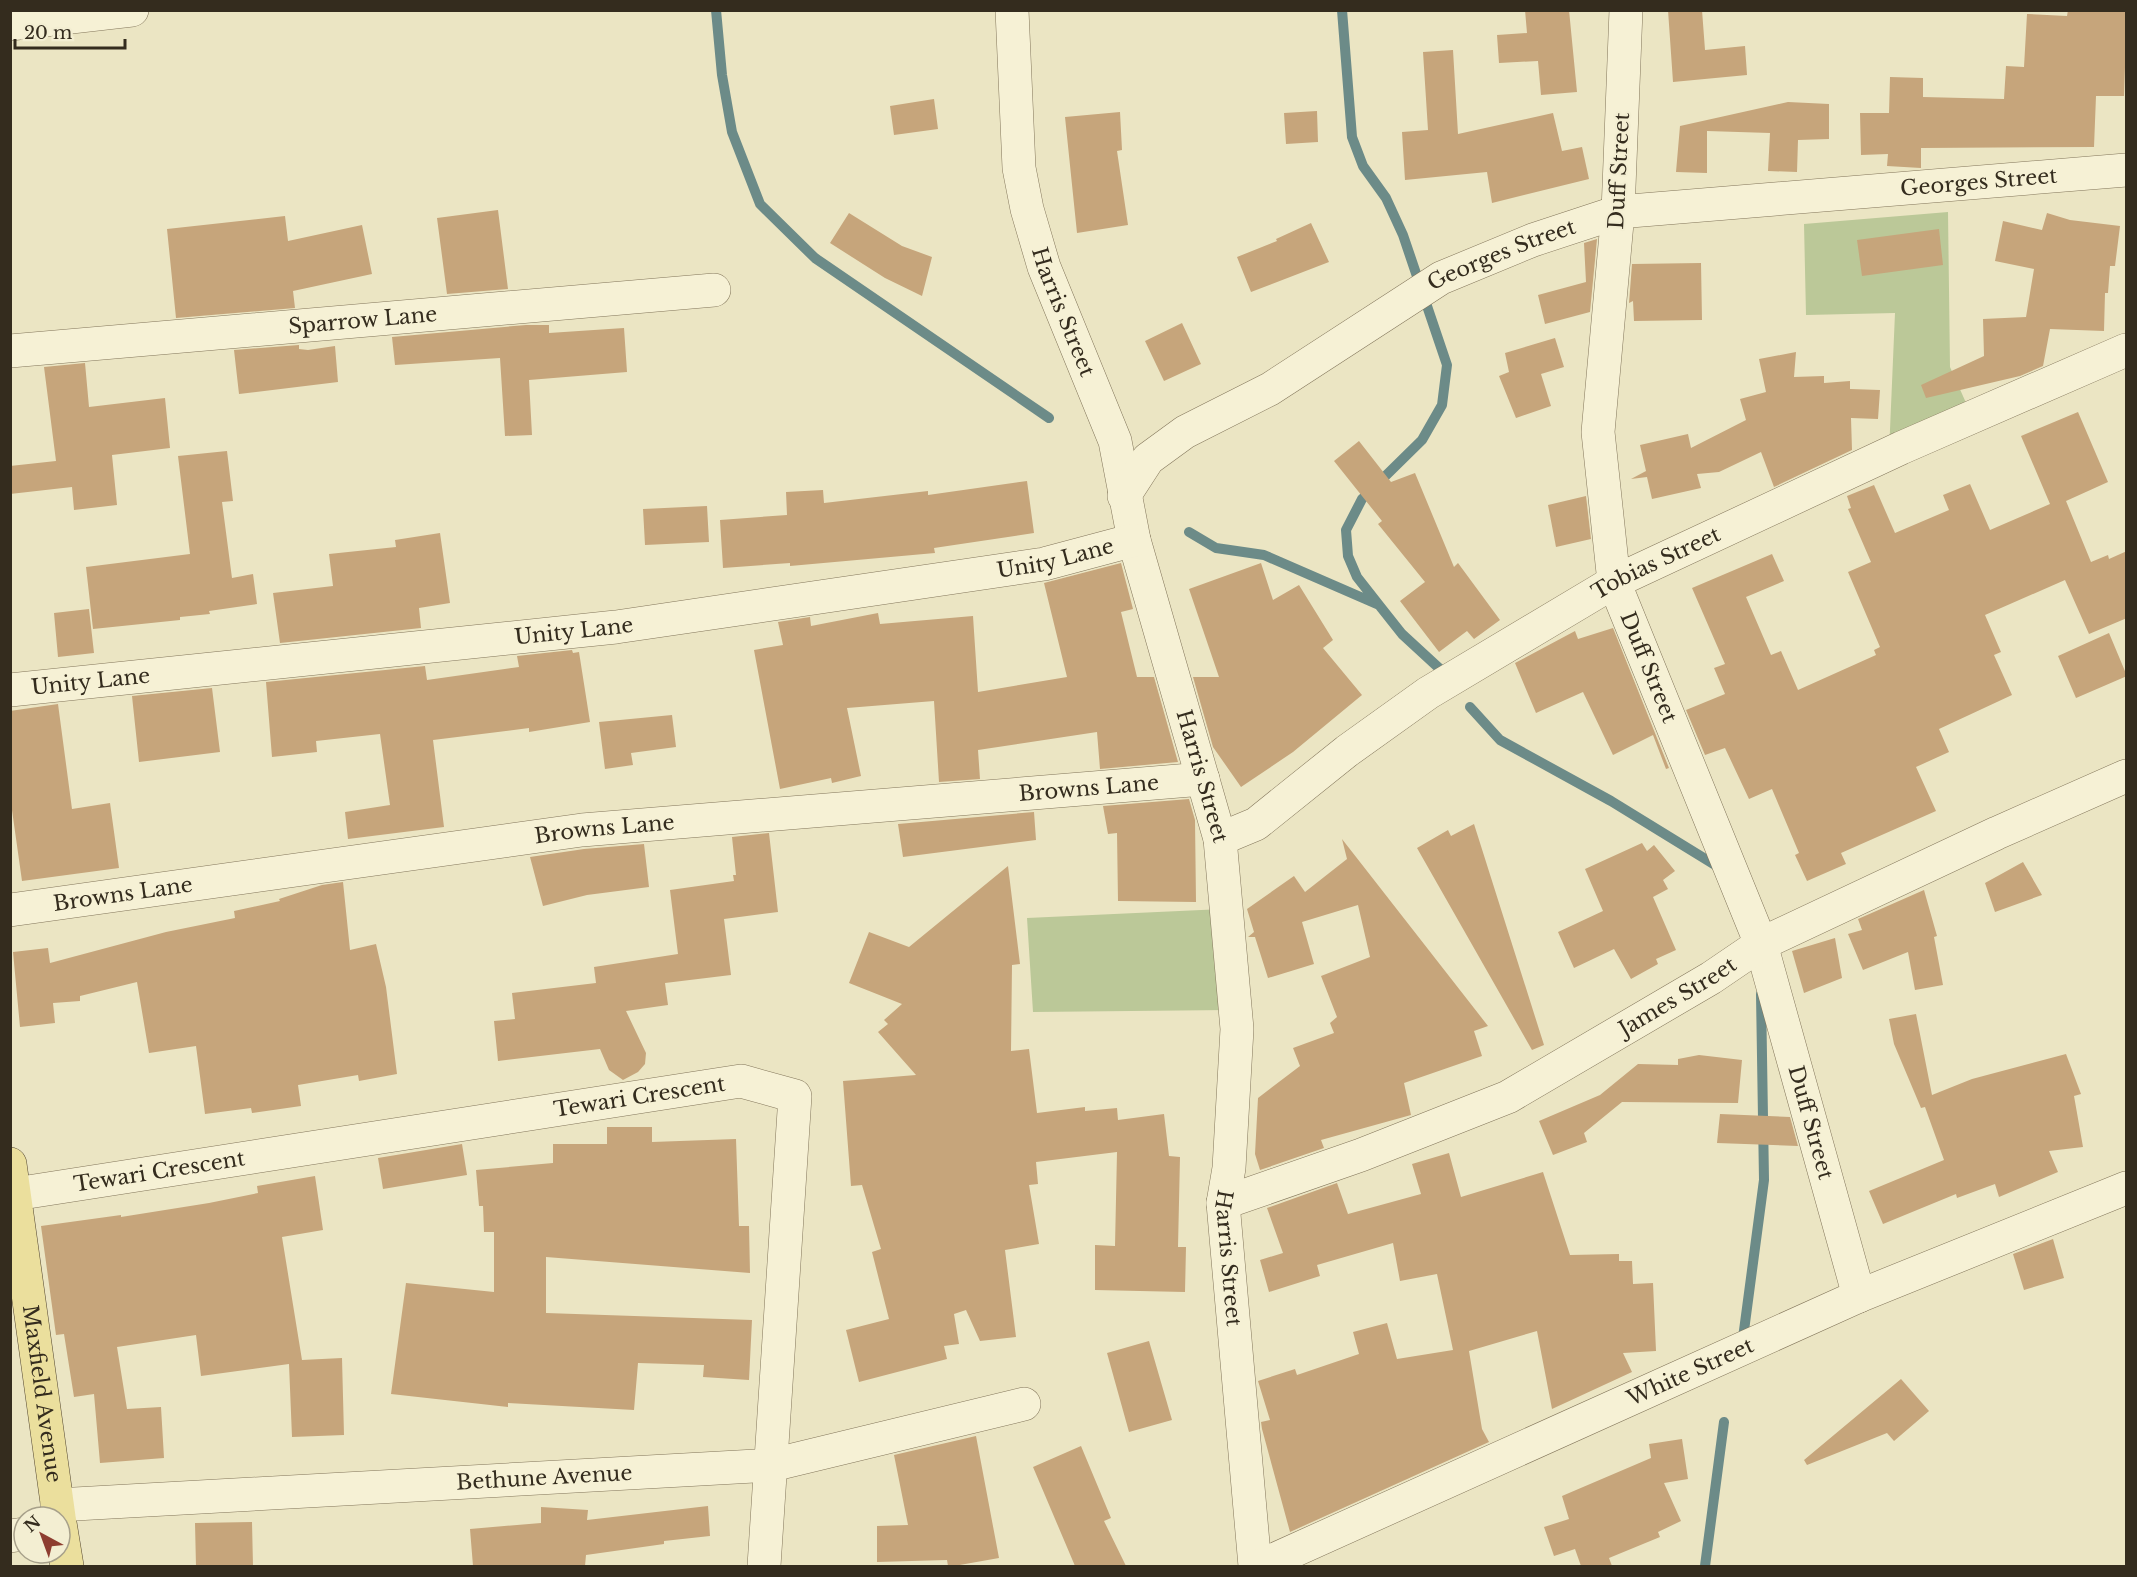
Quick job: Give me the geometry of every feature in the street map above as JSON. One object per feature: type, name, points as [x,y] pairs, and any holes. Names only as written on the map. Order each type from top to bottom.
[{"type":"main road","name":"Maxfield Avenue","points":[[13,1179],[57,1505]]},
{"type":"street","points":[[10,24],[132,10]]},
{"type":"street","name":"Harris Street","points":[[1012,10],[1018,158],[1027,209],[1044,267],[1116,441],[1124,496],[1134,540],[1220,839],[1237,1029],[1229,1168],[1223,1203],[1255,1566]]},
{"type":"street","name":"Duff Street","points":[[1626,10],[1618,212],[1598,432],[1614,582],[1761,944],[1859,1296]]},
{"type":"street","name":"Georges Street","points":[[1124,496],[1148,459],[1185,432],[1270,389],[1441,278],[1533,240],[1618,212],[2127,170]]},
{"type":"street","name":"Sparrow Lane","points":[[10,351],[714,290]]},
{"type":"street","name":"Tobias Street","points":[[1220,839],[1256,824],[1347,751],[1428,693],[1614,582],[1901,448],[2127,350]]},
{"type":"street","name":"Unity Lane","points":[[10,690],[616,627],[1044,564],[1134,540]]},
{"type":"street","name":"James Street","points":[[1223,1203],[1361,1155],[1508,1097],[1642,1016],[1711,978],[1761,944],[1997,833],[2127,776]]},
{"type":"street","name":"Browns Lane","points":[[10,910],[582,830],[1203,779]]},
{"type":"street","name":"Tewari Crescent","points":[[13,1179],[741,1081],[795,1096],[764,1566]]},
{"type":"street","name":"White Street","points":[[1260,1566],[1859,1296],[2127,1188]]},
{"type":"street","name":"Bethune Avenue","points":[[72,1519],[772,1464],[1024,1404]]},
{"type":"green space","points":[[1948,212],[1950,367],[1971,414],[1889,453],[1895,313],[1806,315],[1804,224]]},
{"type":"green space","points":[[1223,909],[1229,1010],[1033,1012],[1027,918]]},
{"type":"building","points":[[1525,10],[1569,10],[1577,92],[1541,95],[1538,61],[1499,63],[1497,35],[1527,33]]},
{"type":"building","points":[[1668,10],[1702,10],[1705,50],[1745,46],[1747,75],[1673,82]]},
{"type":"building","points":[[2068,10],[2127,10],[2124,96],[2096,96],[2094,147],[1921,148],[1921,168],[1887,166],[1888,154],[1861,155],[1860,113],[1889,113],[1890,77],[1923,78],[1923,97],[2004,99],[2006,66],[2024,67],[2027,14],[2067,16]]},
{"type":"building","points":[[1453,50],[1458,134],[1553,113],[1562,151],[1582,147],[1589,179],[1492,203],[1487,172],[1405,180],[1402,132],[1428,130],[1423,52]]},
{"type":"building","points":[[934,99],[938,129],[894,135],[890,106]]},
{"type":"building","points":[[1788,102],[1829,104],[1829,139],[1798,140],[1797,172],[1768,171],[1770,133],[1707,131],[1707,173],[1676,172],[1680,126]]},
{"type":"building","points":[[1317,111],[1318,142],[1286,144],[1284,113]]},
{"type":"building","points":[[1120,112],[1122,150],[1117,151],[1128,225],[1077,233],[1065,117]]},
{"type":"building","points":[[498,210],[508,289],[447,294],[437,218]]},
{"type":"building","points":[[849,213],[902,246],[932,257],[922,296],[885,278],[830,243]]},
{"type":"building","points":[[2047,213],[2070,220],[2120,226],[2115,266],[2110,266],[2108,293],[2105,293],[2104,331],[2050,329],[2043,366],[2020,376],[1926,398],[1921,385],[1984,356],[1983,319],[2026,317],[2034,269],[1995,261],[2003,221],[2042,230]]},
{"type":"building","points":[[285,216],[288,241],[362,225],[372,274],[293,291],[295,308],[176,318],[167,229]]},
{"type":"building","points":[[1311,223],[1329,262],[1251,292],[1237,257],[1277,241],[1276,239]]},
{"type":"building","points":[[1939,229],[1943,265],[1862,276],[1857,240]]},
{"type":"building","points":[[1597,239],[1590,312],[1545,324],[1538,295],[1586,282],[1584,243]]},
{"type":"building","points":[[1701,263],[1702,320],[1634,321],[1633,301],[1629,303],[1632,264]]},
{"type":"building","points":[[1182,323],[1201,364],[1164,381],[1145,341]]},
{"type":"building","points":[[549,325],[549,333],[624,328],[627,372],[529,380],[532,435],[505,436],[500,358],[395,365],[392,337]]},
{"type":"building","points":[[1555,338],[1564,367],[1541,374],[1551,406],[1516,418],[1499,376],[1509,372],[1505,353]]},
{"type":"building","points":[[299,345],[299,349],[308,350],[335,346],[338,382],[239,394],[234,350]]},
{"type":"building","points":[[1796,352],[1794,377],[1824,376],[1824,383],[1850,381],[1850,389],[1880,390],[1878,419],[1851,418],[1852,450],[1774,487],[1761,452],[1719,472],[1697,474],[1701,488],[1652,499],[1647,477],[1631,479],[1646,471],[1640,445],[1688,434],[1691,448],[1746,420],[1740,399],[1766,392],[1759,359]]},
{"type":"building","points":[[85,363],[89,407],[165,398],[170,448],[112,455],[117,505],[74,510],[72,487],[10,494],[10,466],[56,461],[44,367]]},
{"type":"building","points":[[2078,412],[2108,482],[2066,501],[2091,562],[2108,555],[2109,559],[2127,551],[2127,618],[2089,634],[2065,580],[1985,615],[2001,652],[1994,655],[2012,695],[1939,729],[1949,752],[1916,767],[1936,811],[1841,853],[1846,864],[1807,881],[1795,855],[1799,853],[1772,789],[1749,799],[1725,748],[1705,755],[1686,710],[1725,694],[1714,668],[1725,664],[1692,588],[1772,554],[1784,581],[1746,597],[1771,655],[1781,651],[1798,690],[1876,655],[1874,650],[1880,647],[1848,572],[1871,562],[1848,509],[1851,508],[1847,496],[1874,485],[1895,533],[1949,510],[1943,495],[1970,484],[1990,530],[2050,504],[2021,436]]},
{"type":"building","points":[[1359,441],[1391,482],[1415,473],[1454,567],[1458,563],[1500,620],[1474,639],[1467,631],[1439,652],[1400,601],[1425,582],[1378,524],[1382,521],[1334,461]]},
{"type":"building","points":[[227,451],[233,501],[222,502],[232,578],[253,574],[257,604],[209,611],[210,614],[180,617],[180,620],[93,629],[86,567],[190,554],[178,456]]},
{"type":"building","points":[[1027,481],[1034,533],[934,548],[935,553],[790,566],[790,563],[723,568],[720,520],[787,515],[786,492],[823,490],[824,503],[928,491],[928,495]]},
{"type":"building","points":[[1586,496],[1591,539],[1556,547],[1548,505]]},
{"type":"building","points":[[707,506],[709,542],[645,545],[643,509]]},
{"type":"building","points":[[440,533],[450,603],[419,608],[421,628],[280,643],[273,593],[333,586],[329,554],[396,547],[395,540]]},
{"type":"building","points":[[1121,563],[1133,609],[1121,612],[1137,677],[1154,677],[1178,762],[1100,769],[1097,732],[978,750],[980,779],[939,782],[934,701],[847,708],[861,776],[832,783],[831,778],[780,789],[754,650],[783,645],[778,622],[810,617],[811,626],[878,613],[880,624],[973,616],[978,692],[1067,677],[1044,583]]},
{"type":"building","points":[[1261,563],[1273,600],[1299,585],[1333,640],[1323,648],[1362,695],[1293,752],[1241,787],[1213,747],[1193,677],[1219,677],[1189,589]]},
{"type":"building","points":[[89,609],[94,653],[58,657],[54,613]]},
{"type":"building","points":[[1613,628],[1669,768],[1666,769],[1653,735],[1613,755],[1583,692],[1536,713],[1515,663],[1575,631],[1578,639]]},
{"type":"building","points":[[2109,633],[2127,676],[2076,698],[2058,656]]},
{"type":"building","points":[[572,650],[573,653],[579,652],[590,722],[529,732],[529,728],[433,740],[444,827],[348,839],[345,812],[390,805],[380,734],[316,741],[317,752],[272,757],[266,682],[425,666],[427,680],[519,667],[517,656]]},
{"type":"building","points":[[212,688],[220,752],[139,762],[132,696]]},
{"type":"building","points":[[58,704],[72,809],[110,803],[119,868],[22,881],[10,796],[10,711]]},
{"type":"building","points":[[672,715],[676,747],[631,753],[633,765],[605,769],[599,722]]},
{"type":"building","points":[[1189,799],[1195,820],[1196,902],[1118,901],[1117,833],[1108,834],[1103,806]]},
{"type":"building","points":[[1034,812],[1036,840],[903,857],[898,824]]},
{"type":"building","points":[[1474,824],[1544,1045],[1532,1050],[1417,848],[1448,830],[1451,836]]},
{"type":"building","points":[[769,833],[778,912],[724,919],[731,975],[665,983],[668,1005],[626,1011],[646,1053],[645,1064],[638,1072],[623,1080],[609,1070],[600,1049],[498,1061],[494,1021],[515,1019],[512,993],[596,983],[594,967],[678,954],[670,890],[734,881],[733,875],[736,875],[732,837]]},
{"type":"building","points":[[1342,839],[1488,1026],[1474,1031],[1482,1056],[1404,1083],[1411,1115],[1321,1140],[1324,1148],[1260,1170],[1255,1154],[1258,1098],[1300,1066],[1293,1048],[1334,1033],[1330,1023],[1337,1017],[1321,976],[1370,957],[1358,905],[1302,922],[1314,964],[1268,978],[1255,937],[1248,937],[1254,932],[1247,909],[1294,876],[1305,892],[1347,859]]},
{"type":"building","points":[[1642,843],[1647,851],[1654,845],[1675,871],[1663,880],[1668,889],[1653,897],[1676,950],[1656,959],[1658,964],[1631,979],[1614,949],[1574,968],[1558,932],[1603,911],[1585,869]]},
{"type":"building","points":[[644,844],[649,887],[587,895],[543,906],[530,857],[584,849]]},
{"type":"building","points":[[2023,862],[2042,895],[1995,912],[1985,883]]},
{"type":"building","points":[[1008,866],[1020,964],[1012,965],[1011,1051],[1029,1049],[1037,1113],[1085,1107],[1085,1111],[1117,1108],[1118,1120],[1164,1114],[1169,1156],[1180,1157],[1178,1247],[1186,1247],[1185,1292],[1095,1290],[1095,1245],[1115,1246],[1117,1152],[1036,1162],[1038,1184],[1029,1185],[1039,1244],[1005,1250],[1016,1337],[980,1341],[966,1310],[954,1314],[959,1344],[944,1346],[947,1359],[859,1382],[846,1330],[889,1319],[872,1252],[881,1249],[862,1185],[851,1186],[843,1081],[916,1075],[878,1032],[888,1024],[884,1020],[902,1004],[849,983],[869,932],[909,947]]},
{"type":"building","points":[[343,882],[350,950],[376,944],[386,987],[397,1074],[359,1081],[358,1075],[298,1085],[301,1106],[252,1113],[251,1108],[205,1114],[196,1046],[149,1053],[137,982],[80,996],[80,1001],[53,1003],[55,1023],[20,1027],[13,952],[48,948],[50,963],[166,932],[235,918],[234,911],[280,901],[279,899],[322,885]]},
{"type":"building","points":[[1924,890],[1937,936],[1934,937],[1943,985],[1915,990],[1908,952],[1863,970],[1848,934],[1862,930],[1858,919]]},
{"type":"building","points":[[1835,938],[1842,978],[1804,993],[1792,951]]},
{"type":"building","points":[[1916,1014],[1932,1095],[1972,1079],[2066,1054],[2081,1094],[2074,1096],[2083,1147],[2049,1151],[2058,1172],[1999,1197],[1995,1184],[1957,1198],[1956,1194],[1883,1224],[1869,1191],[1944,1160],[1925,1107],[1921,1108],[1894,1044],[1889,1019]]},
{"type":"building","points":[[1699,1055],[1742,1060],[1738,1103],[1622,1102],[1584,1133],[1587,1142],[1553,1155],[1539,1121],[1600,1095],[1638,1064],[1678,1065],[1678,1059]]},
{"type":"building","points":[[1720,1114],[1790,1117],[1798,1146],[1717,1143]]},
{"type":"building","points":[[607,1127],[652,1127],[652,1142],[736,1139],[739,1226],[749,1226],[750,1273],[546,1257],[546,1313],[752,1320],[749,1380],[703,1377],[704,1365],[638,1363],[634,1410],[508,1403],[508,1407],[391,1394],[406,1283],[494,1292],[494,1232],[484,1232],[483,1206],[479,1206],[476,1170],[553,1163],[553,1144],[607,1144]]},
{"type":"building","points":[[462,1144],[467,1175],[383,1189],[378,1158]]},
{"type":"building","points":[[1449,1153],[1461,1197],[1543,1172],[1570,1255],[1619,1254],[1619,1261],[1632,1261],[1633,1284],[1653,1283],[1656,1351],[1623,1353],[1632,1372],[1552,1409],[1537,1331],[1469,1351],[1482,1429],[1489,1442],[1290,1532],[1262,1429],[1261,1422],[1270,1420],[1258,1381],[1295,1369],[1297,1375],[1359,1354],[1353,1332],[1387,1323],[1397,1359],[1453,1350],[1437,1274],[1400,1281],[1393,1243],[1317,1265],[1320,1276],[1269,1292],[1260,1260],[1283,1253],[1267,1208],[1337,1183],[1348,1214],[1421,1194],[1412,1164]]},
{"type":"building","points":[[315,1176],[323,1230],[282,1237],[302,1360],[342,1358],[344,1435],[292,1437],[289,1364],[201,1376],[196,1335],[117,1347],[127,1409],[161,1407],[164,1458],[100,1463],[94,1394],[74,1397],[64,1334],[56,1335],[41,1226],[121,1215],[121,1217],[209,1203],[258,1193],[257,1186]]},
{"type":"building","points":[[2053,1239],[2064,1278],[2024,1290],[2013,1254]]},
{"type":"building","points":[[1149,1341],[1172,1420],[1129,1432],[1107,1353]]},
{"type":"building","points":[[1901,1379],[1929,1411],[1894,1441],[1887,1433],[1807,1465],[1804,1460]]},
{"type":"building","points":[[976,1436],[999,1558],[954,1566],[948,1566],[947,1560],[877,1562],[877,1526],[908,1525],[894,1455]]},
{"type":"building","points":[[1682,1439],[1688,1479],[1664,1483],[1681,1521],[1658,1532],[1660,1537],[1609,1558],[1612,1566],[1581,1566],[1575,1549],[1554,1556],[1544,1527],[1569,1519],[1562,1496],[1651,1458],[1649,1444]]},
{"type":"building","points":[[1081,1446],[1111,1518],[1104,1521],[1126,1566],[1075,1566],[1033,1467]]},
{"type":"building","points":[[708,1506],[710,1536],[664,1541],[664,1544],[586,1555],[585,1566],[473,1566],[470,1529],[541,1523],[541,1507],[588,1510],[587,1520]]},
{"type":"building","points":[[252,1522],[253,1566],[196,1566],[195,1523]]},
{"type":"waterway","points":[[716,10],[722,75],[732,132],[760,204],[815,258],[1049,418]]},
{"type":"waterway","points":[[1342,10],[1352,137],[1363,166],[1386,198],[1403,235],[1447,365],[1442,405],[1422,440],[1362,499],[1346,530],[1348,556],[1357,577],[1379,605]]},
{"type":"waterway","points":[[1189,532],[1216,548],[1264,555],[1379,605],[1402,634],[1440,669]]},
{"type":"waterway","points":[[1470,707],[1500,740],[1611,801],[1720,868]]},
{"type":"waterway","points":[[1743,1338],[1764,1180],[1761,994]]},
{"type":"waterway","points":[[1705,1566],[1724,1422]]}]
